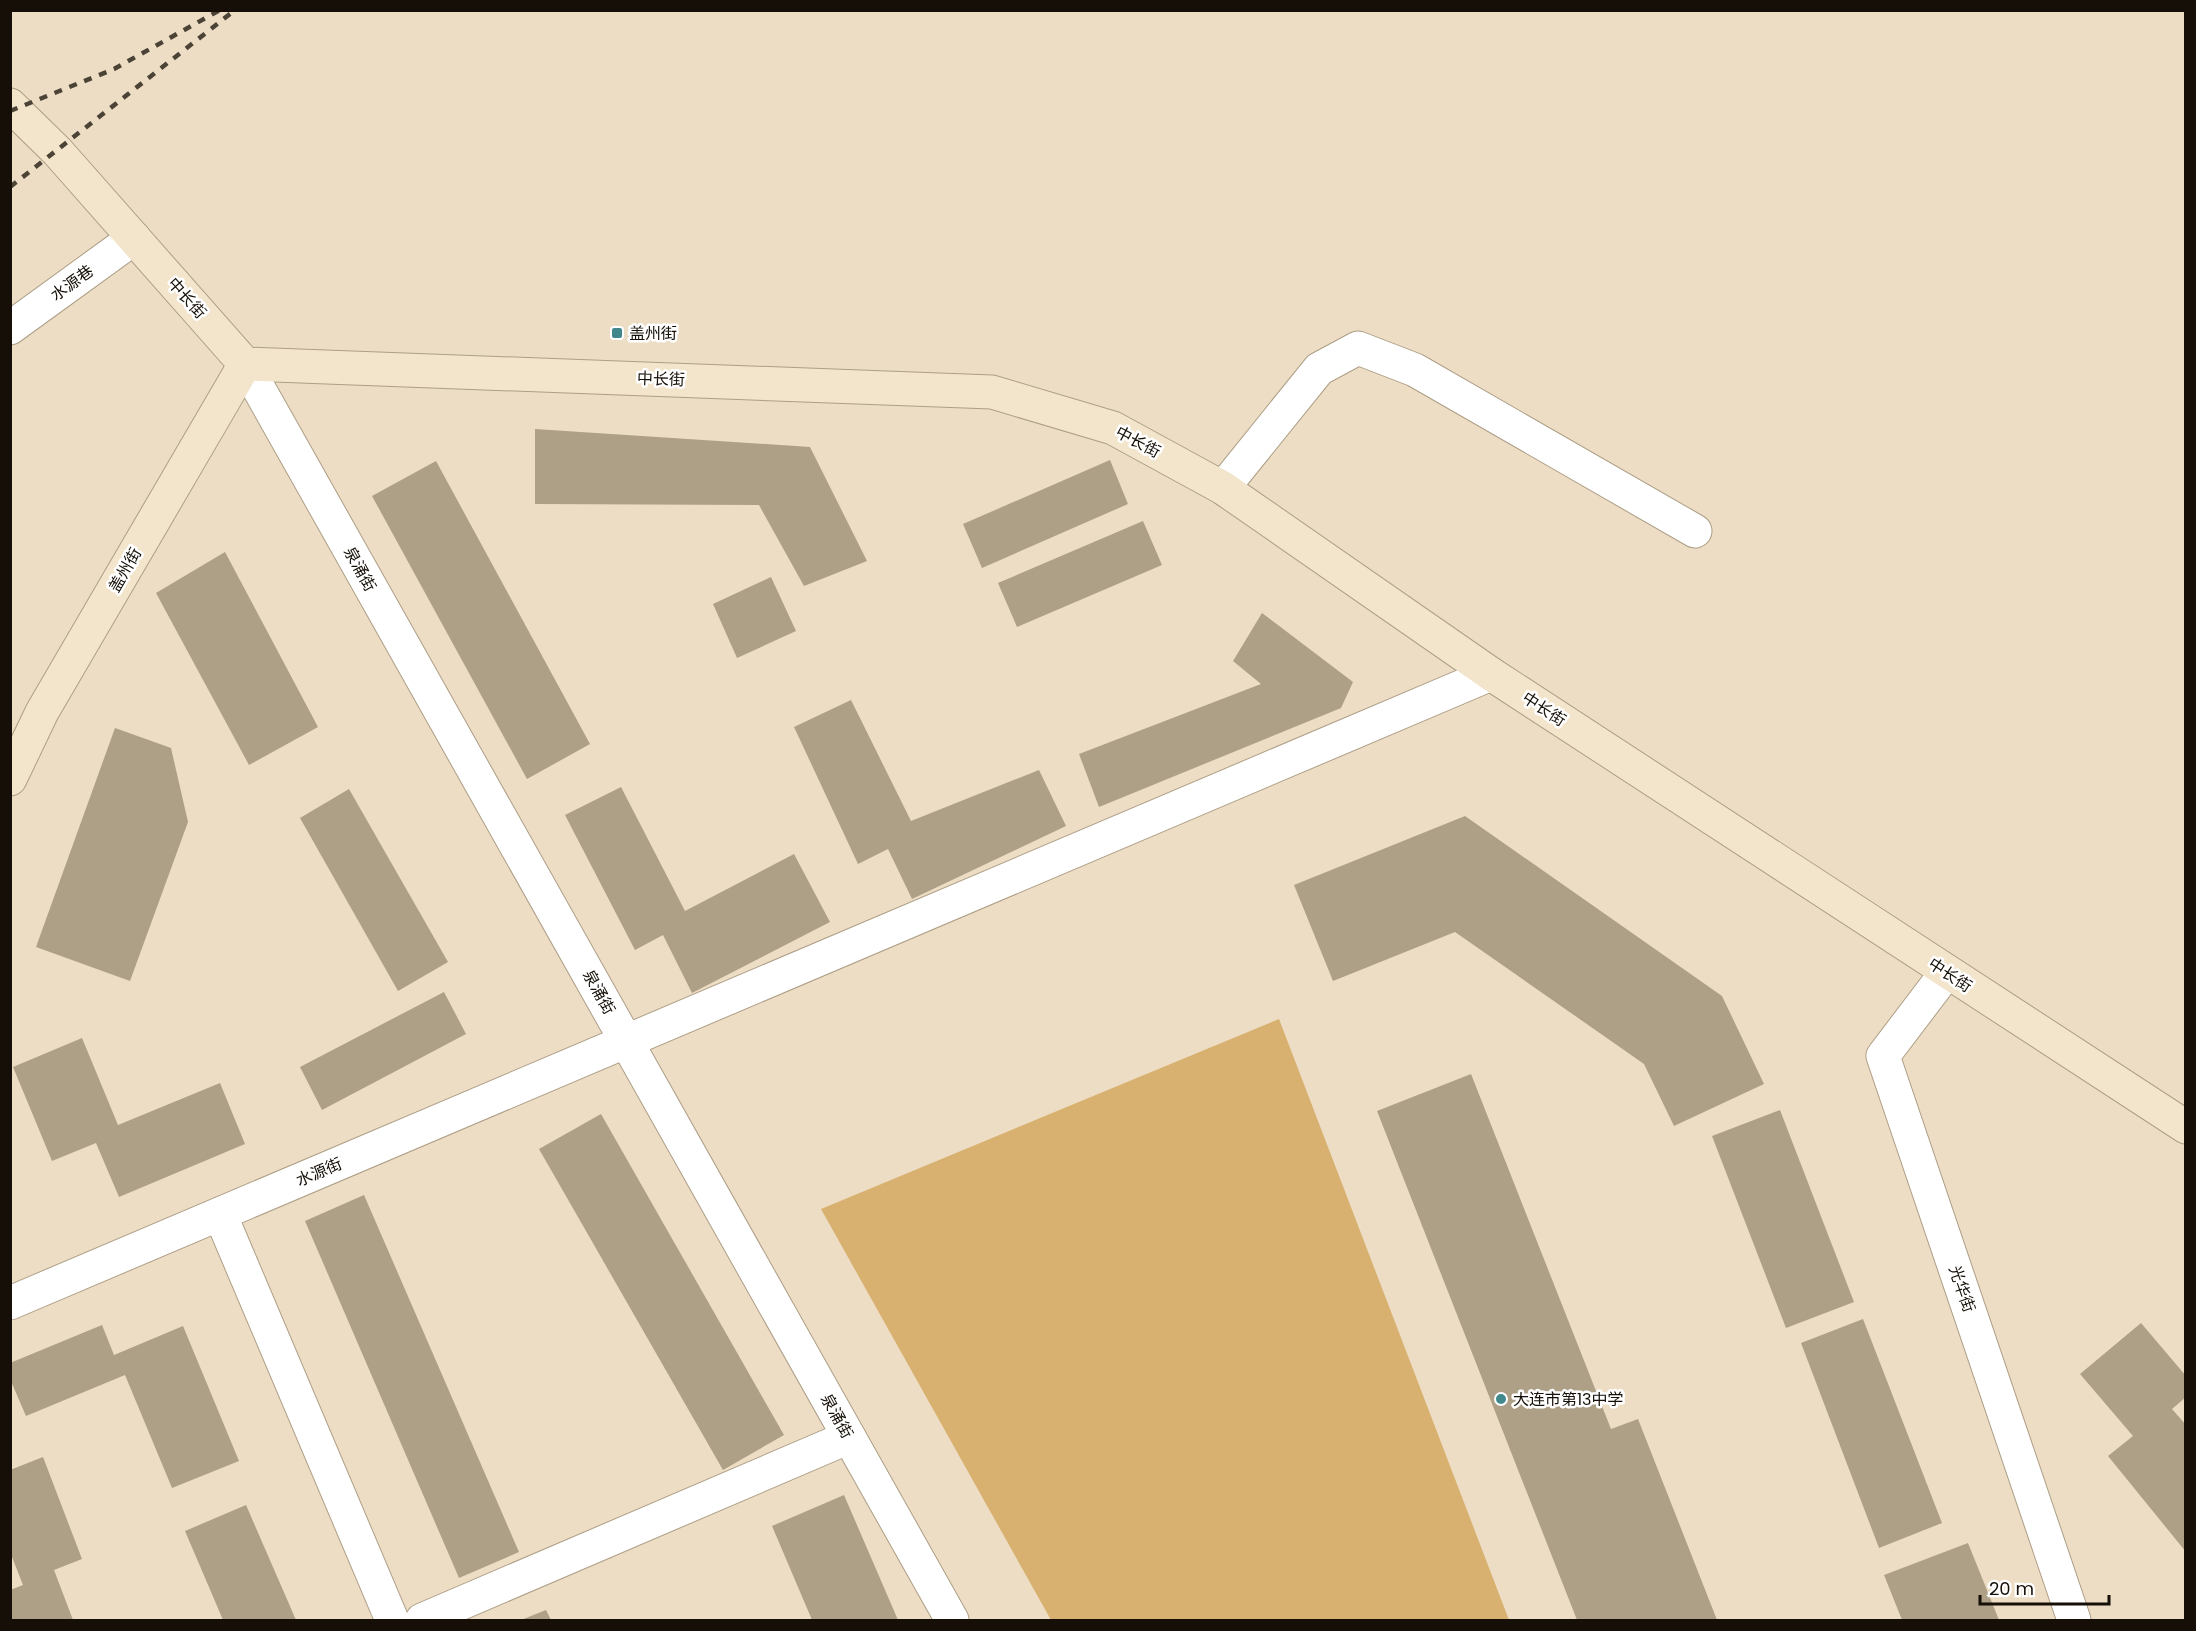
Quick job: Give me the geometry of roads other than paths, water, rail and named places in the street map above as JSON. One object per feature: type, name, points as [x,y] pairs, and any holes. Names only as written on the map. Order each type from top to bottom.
[{"type":"street","name":"中长街","points":[[10,105],[57,151],[245,364],[992,392],[1113,428],[1223,488],[1491,674],[1946,973],[2186,1127]]},
{"type":"street","name":"水源巷","points":[[10,328],[134,238]]},
{"type":"street","points":[[1223,488],[1319,369],[1358,348],[1415,370],[1695,531]]},
{"type":"street","name":"盖州街","points":[[10,779],[42,712],[245,364]]},
{"type":"street","name":"泉涌街","points":[[245,364],[952,1620]]},
{"type":"street","name":"水源街","points":[[10,1303],[627,1043],[1491,674]]},
{"type":"street","name":"光华街","points":[[1946,973],[1883,1056],[2074,1620]]},
{"type":"street","points":[[220,1214],[392,1620]]},
{"type":"street","points":[[422,1620],[849,1437]]},
{"type":"railway","points":[[10,111],[114,69],[220,10]]},
{"type":"railway","points":[[10,187],[235,10]]},
{"type":"place","name":"盖州街","points":[[617,333]]},
{"type":"place","name":"大连市第13中学","points":[[1501,1399]]}]
